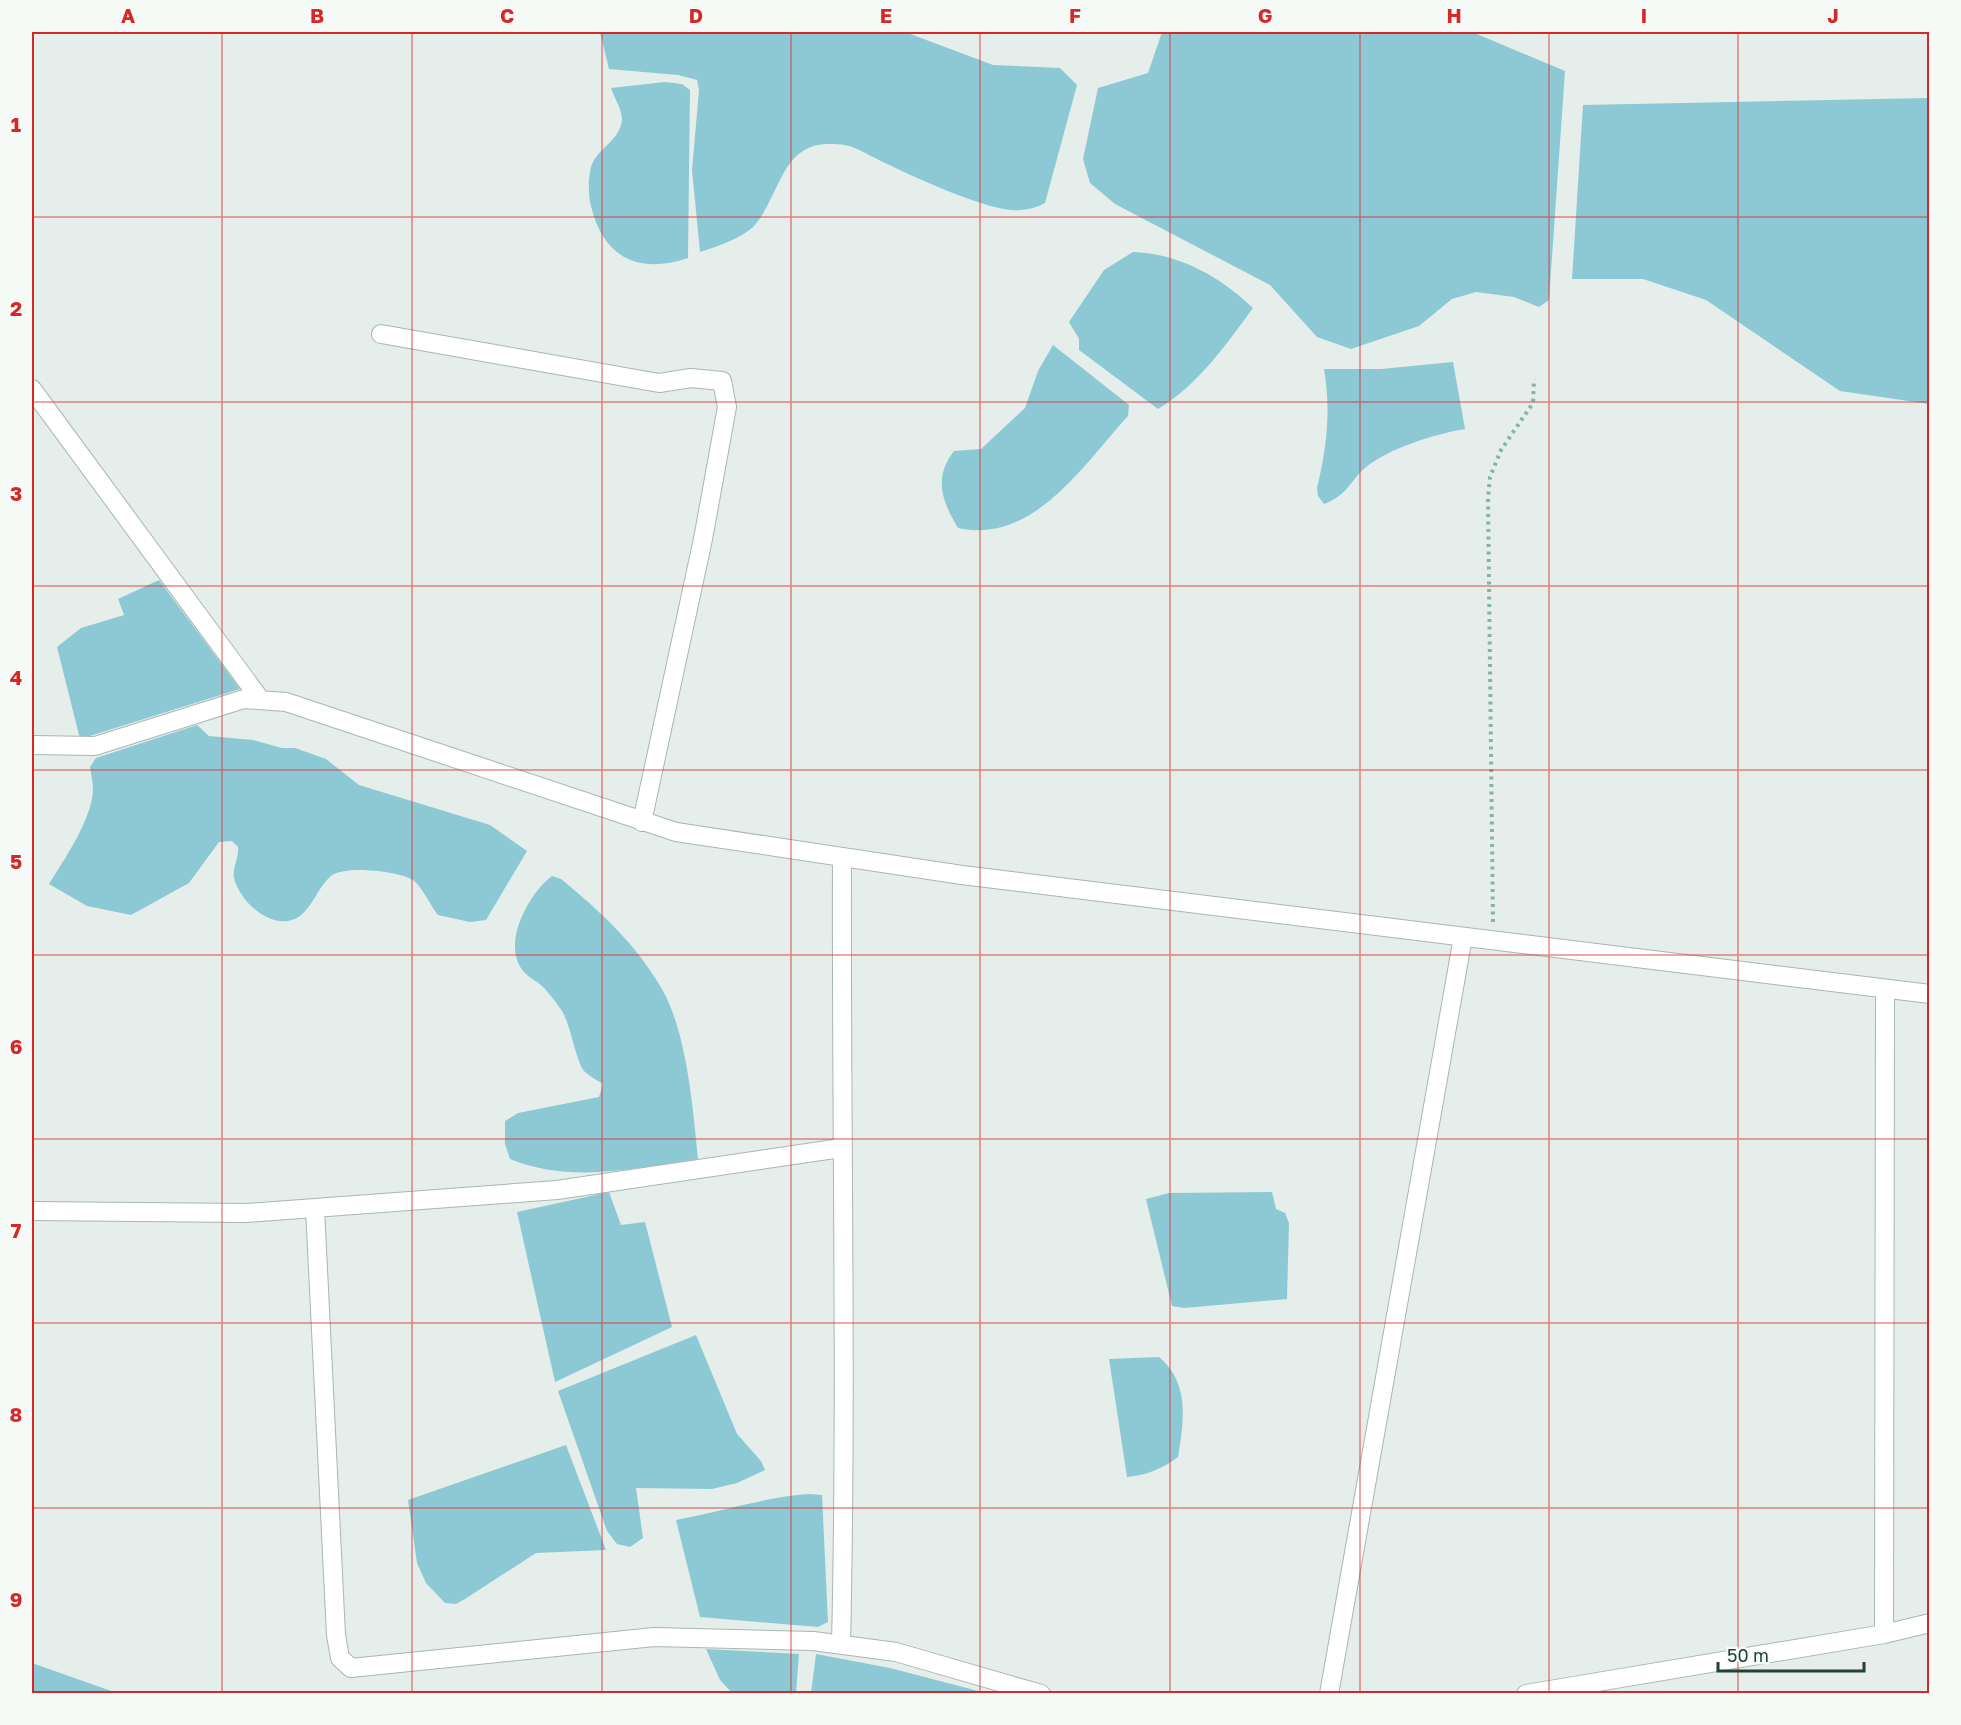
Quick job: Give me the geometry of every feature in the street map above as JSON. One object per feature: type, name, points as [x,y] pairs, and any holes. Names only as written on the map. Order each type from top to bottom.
[{"type":"street","points":[[381,334],[659,383],[691,378],[722,381],[727,407],[703,539],[642,822]]},
{"type":"street","points":[[32,389],[261,699]]},
{"type":"street","points":[[32,745],[96,746],[244,699],[286,702],[676,832],[985,878],[1929,994]]},
{"type":"street","points":[[841,1645],[845,1478],[841,1148],[842,857]]},
{"type":"street","points":[[1329,1694],[1463,937]]},
{"type":"street","points":[[1884,1634],[1885,989]]},
{"type":"street","points":[[32,1210],[246,1213],[557,1190],[841,1148]]},
{"type":"street","points":[[315,1208],[336,1635],[340,1658],[351,1668],[654,1637],[813,1641],[896,1652],[1041,1694]]},
{"type":"street","points":[[1526,1694],[1884,1634],[1929,1623]]},
{"type":"path","points":[[1494,941],[1488,498],[1490,477],[1501,450],[1533,403],[1534,379]]},
{"type":"water","points":[[600,32],[905,32],[993,65],[1060,68],[1077,85],[1045,203],[1041,205],[1010,210],[979,203],[906,173],[850,146],[830,144],[814,146],[801,152],[791,162],[754,226],[736,238],[700,252],[692,170],[699,90],[697,80],[678,75],[609,69]]},
{"type":"water","points":[[1162,32],[1472,32],[1565,71],[1549,300],[1539,307],[1514,297],[1476,292],[1452,299],[1419,326],[1351,349],[1317,337],[1270,285],[1115,204],[1090,183],[1083,159],[1098,88],[1148,73]]},
{"type":"water","points":[[665,82],[682,84],[690,90],[688,258],[670,263],[653,264],[625,258],[604,238],[591,206],[589,179],[592,164],[621,126],[621,112],[611,88]]},
{"type":"water","points":[[1929,98],[1929,404],[1840,391],[1706,300],[1643,279],[1572,279],[1583,105]]},
{"type":"water","points":[[1133,252],[1166,257],[1198,269],[1227,286],[1253,308],[1199,376],[1158,409],[1079,350],[1079,339],[1069,322],[1104,270]]},
{"type":"water","points":[[1053,345],[1129,405],[1128,416],[1075,477],[1033,513],[1010,524],[985,530],[958,528],[942,490],[947,461],[954,451],[981,449],[1025,408],[1038,371]]},
{"type":"water","points":[[1453,362],[1465,429],[1427,438],[1387,454],[1365,468],[1338,497],[1324,504],[1318,496],[1317,488],[1327,428],[1324,369],[1381,369]]},
{"type":"water","points":[[159,580],[240,689],[80,739],[57,647],[81,628],[124,615],[118,599]]},
{"type":"water","points":[[197,725],[209,736],[253,740],[282,748],[295,748],[326,759],[359,785],[490,825],[527,851],[486,920],[470,922],[438,915],[422,890],[411,879],[383,872],[358,870],[331,876],[300,916],[290,921],[270,918],[251,906],[238,888],[234,874],[238,847],[232,841],[219,842],[189,883],[131,915],[87,906],[49,884],[88,814],[93,790],[90,767],[96,758]]},
{"type":"water","points":[[552,876],[561,879],[590,903],[616,929],[641,957],[662,989],[671,1007],[688,1072],[698,1159],[627,1170],[580,1172],[533,1167],[510,1159],[505,1144],[505,1121],[518,1113],[599,1097],[603,1084],[584,1071],[581,1066],[568,1025],[553,998],[524,972],[517,961],[516,934],[520,920],[535,894]]},
{"type":"water","points":[[609,1192],[621,1225],[645,1222],[672,1327],[555,1382],[517,1212]]},
{"type":"water","points":[[1272,1192],[1276,1209],[1285,1213],[1289,1223],[1287,1299],[1184,1308],[1172,1306],[1146,1199],[1169,1193]]},
{"type":"water","points":[[696,1335],[737,1434],[761,1461],[765,1470],[737,1483],[712,1489],[636,1488],[643,1538],[630,1547],[617,1544],[607,1531],[558,1391]]},
{"type":"water","points":[[1159,1357],[1169,1367],[1180,1391],[1183,1416],[1178,1457],[1154,1471],[1127,1477],[1109,1359]]},
{"type":"water","points":[[566,1445],[606,1550],[536,1553],[456,1604],[445,1603],[426,1583],[417,1563],[408,1500]]},
{"type":"water","points":[[809,1494],[822,1495],[828,1622],[818,1627],[700,1617],[676,1520],[759,1501]]},
{"type":"water","points":[[706,1649],[799,1654],[796,1693],[732,1693],[720,1680]]},
{"type":"water","points":[[816,1654],[890,1668],[986,1693],[811,1693]]},
{"type":"water","points":[[32,1663],[117,1693],[32,1693]]}]
